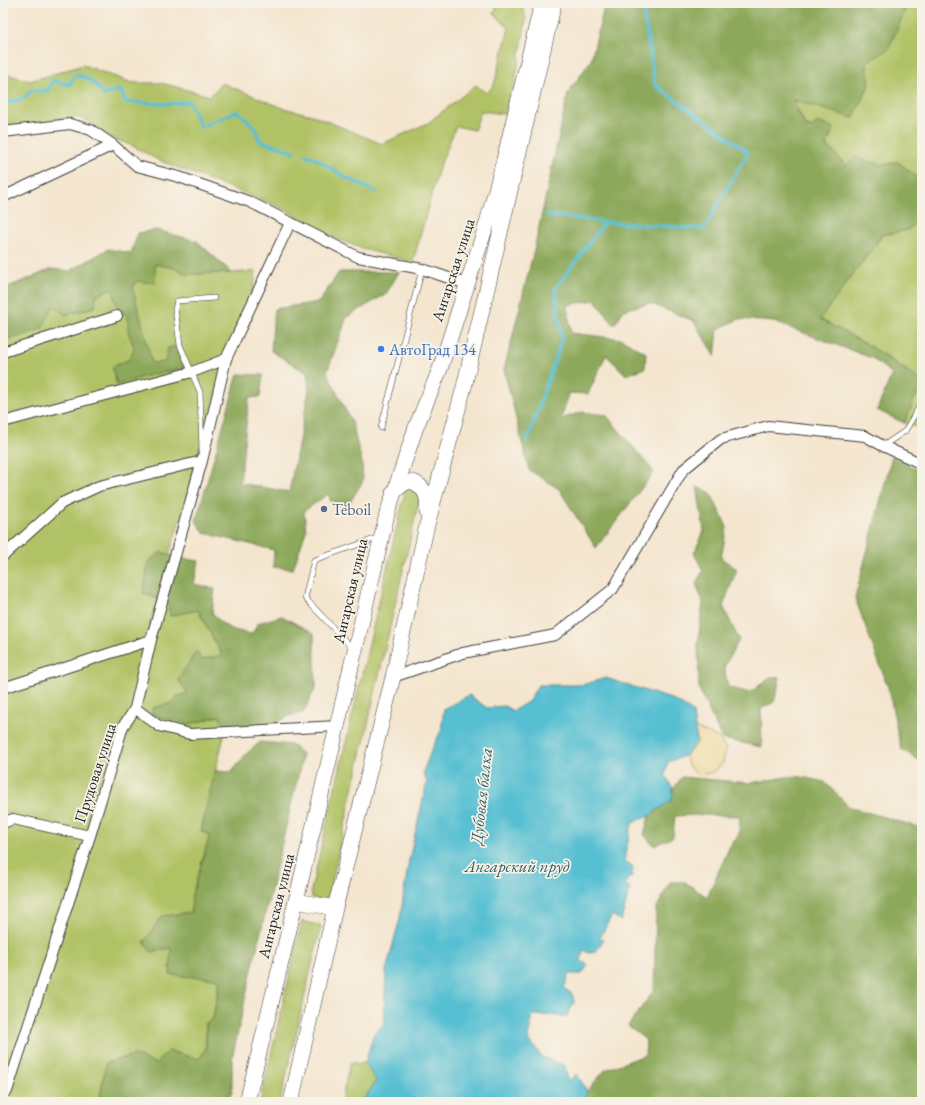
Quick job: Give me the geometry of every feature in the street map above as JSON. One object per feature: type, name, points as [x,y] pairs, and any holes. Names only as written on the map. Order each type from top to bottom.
[{"type":"main road","name":"Ангарская улица","points":[[247,1102],[355,652],[380,537],[416,427],[440,369],[487,223],[504,160],[542,3]]},
{"type":"main road","name":"Ангарская улица","points":[[291,1102],[335,908],[393,677],[427,525],[464,387],[554,3]]},
{"type":"main road","points":[[393,494],[402,485],[409,482],[418,486],[425,493],[427,498],[427,525]]},
{"type":"main road","points":[[296,901],[335,908]]},
{"type":"main road","points":[[237,1102],[256,1063]]},
{"type":"main road","points":[[296,1102],[298,1071]]},
{"type":"street","points":[[3,132],[70,124],[91,130],[113,145],[137,166],[179,177],[250,202],[358,257],[422,269],[467,284]]},
{"type":"street","points":[[3,197],[113,145]]},
{"type":"street","name":"Прудовая улица","points":[[7,1091],[90,836],[122,726],[135,708],[151,640],[202,461],[226,359],[290,223]]},
{"type":"street","points":[[3,352],[117,316]]},
{"type":"street","points":[[4,420],[192,372],[226,359]]},
{"type":"street","points":[[393,677],[463,653],[555,635],[613,589],[682,470],[721,439],[768,426],[865,436],[922,464]]},
{"type":"street","points":[[3,556],[62,503],[99,486],[202,461]]},
{"type":"street","points":[[3,688],[151,640]]},
{"type":"street","points":[[135,708],[159,726],[190,734],[337,726]]},
{"type":"street","points":[[3,823],[13,819],[90,836]]},
{"type":"lane","points":[[381,428],[422,269]]},
{"type":"lane","points":[[202,461],[200,392],[180,345],[175,309],[177,301],[214,298]]},
{"type":"lane","points":[[883,446],[904,431],[922,402]]},
{"type":"lane","points":[[355,652],[305,598],[314,560],[380,537]]},
{"type":"green space","points":[[496,3],[522,3],[526,20],[515,82],[504,114],[481,111],[474,130],[456,126],[438,171],[413,262],[363,249],[320,232],[285,209],[158,160],[133,146],[109,137],[86,120],[76,117],[6,128],[3,127],[3,73],[30,81],[83,65],[132,83],[161,83],[210,96],[222,83],[283,108],[312,115],[382,144],[428,123],[476,85],[486,93],[494,85],[509,28],[493,13],[496,11]]},
{"type":"green space","points":[[605,3],[908,3],[888,50],[866,62],[870,83],[853,118],[793,100],[805,126],[812,128],[817,122],[834,128],[826,145],[846,166],[855,157],[881,165],[898,162],[922,181],[922,219],[907,230],[882,235],[820,319],[868,345],[922,382],[904,423],[877,410],[892,374],[872,358],[774,322],[739,319],[718,329],[715,357],[694,321],[649,303],[624,310],[614,325],[595,300],[567,305],[571,333],[622,339],[646,353],[645,368],[626,375],[606,355],[588,394],[569,393],[561,419],[582,412],[606,415],[654,472],[596,548],[559,489],[529,470],[504,370],[534,250],[568,93],[591,60]]},
{"type":"green space","points":[[908,3],[922,3],[922,181],[898,162],[881,165],[855,157],[846,166],[812,128],[805,125],[793,100],[853,117],[870,83],[866,62],[888,50]]},
{"type":"green space","points":[[922,219],[922,380],[868,345],[819,319],[883,235],[907,230]]},
{"type":"green space","points":[[156,230],[197,241],[232,273],[186,274],[175,268],[155,264],[155,283],[136,281],[133,289],[152,363],[165,362],[168,348],[175,346],[184,368],[149,375],[117,385],[112,367],[130,359],[134,348],[128,331],[128,316],[118,310],[112,288],[96,296],[95,307],[66,315],[53,306],[42,329],[11,339],[3,335],[3,289],[52,269],[70,271],[108,249],[131,253],[138,233]]},
{"type":"green space","points":[[155,264],[175,268],[186,274],[256,271],[249,324],[220,385],[197,455],[193,479],[169,555],[161,552],[143,593],[168,603],[170,616],[198,610],[222,655],[202,660],[196,652],[189,693],[177,696],[170,704],[153,708],[190,724],[219,716],[226,727],[201,831],[210,835],[192,895],[191,912],[162,917],[171,948],[170,975],[220,979],[213,1019],[206,1023],[206,1049],[199,1059],[168,1051],[155,1064],[135,1055],[106,1063],[99,1102],[19,1102],[12,1095],[3,1092],[3,335],[11,339],[53,306],[96,296]]},
{"type":"green space","points":[[339,272],[399,272],[386,294],[347,317],[327,372],[352,423],[362,463],[363,481],[348,505],[333,506],[328,494],[304,511],[306,531],[293,569],[273,567],[274,550],[204,533],[196,521],[238,374],[263,375],[260,397],[249,398],[240,483],[289,492],[309,390],[307,373],[271,351],[274,309],[319,302]]},
{"type":"green space","points":[[922,382],[922,429],[904,423]]},
{"type":"green space","points":[[892,456],[922,472],[922,762],[901,749],[888,687],[855,598]]},
{"type":"green space","points":[[410,487],[420,496],[329,894],[324,901],[312,898],[311,890],[405,492]]},
{"type":"green space","points":[[697,487],[710,492],[727,527],[721,558],[737,569],[723,606],[739,640],[724,667],[728,687],[750,693],[770,677],[780,678],[774,702],[761,709],[762,747],[722,739],[699,689],[698,642],[703,602],[696,584],[703,571],[694,553],[704,531]]},
{"type":"green space","points":[[161,552],[180,558],[199,561],[194,584],[215,589],[212,613],[226,626],[252,634],[258,623],[282,616],[314,634],[316,687],[303,713],[289,716],[275,724],[226,727],[219,716],[190,724],[152,715],[152,708],[169,704],[177,696],[188,693],[178,680],[196,651],[202,660],[222,655],[198,610],[170,616],[168,603],[143,593],[149,561]]},
{"type":"green space","points":[[260,742],[292,745],[303,755],[232,1059],[232,1091],[227,1102],[99,1102],[106,1063],[135,1055],[155,1064],[168,1051],[199,1059],[206,1049],[206,1023],[213,1019],[220,979],[170,975],[171,948],[151,952],[144,942],[162,916],[191,912],[192,895],[210,835],[201,831],[215,771],[232,772],[246,754]]},
{"type":"green space","points":[[797,776],[825,782],[849,807],[922,828],[922,1102],[584,1102],[587,1091],[605,1070],[645,1055],[646,1040],[628,1026],[654,990],[656,909],[670,882],[685,882],[707,897],[730,846],[739,834],[740,816],[675,816],[673,837],[654,846],[644,835],[649,816],[672,800],[673,789],[682,777],[750,783]]},
{"type":"green space","points":[[302,921],[321,926],[280,1102],[260,1102]]},
{"type":"green space","points":[[350,1063],[365,1063],[376,1081],[362,1102],[341,1102]]},
{"type":"sand","points":[[695,728],[719,738],[726,749],[723,763],[713,772],[700,775],[689,767],[685,756],[697,743]]},
{"type":"water","name":"Ангарский пруд","points":[[606,678],[674,700],[693,712],[697,743],[684,756],[668,762],[665,775],[673,789],[672,800],[649,816],[632,823],[624,861],[633,867],[632,877],[628,878],[625,885],[630,888],[621,921],[612,915],[600,938],[603,940],[596,952],[589,953],[583,950],[581,961],[588,965],[582,974],[569,974],[564,988],[572,994],[574,1002],[567,1016],[533,1015],[528,1038],[542,1057],[565,1066],[568,1081],[577,1074],[587,1091],[584,1102],[362,1102],[376,1081],[365,1063],[374,1033],[384,1025],[386,970],[400,918],[409,860],[427,782],[423,772],[441,731],[444,709],[469,695],[487,708],[504,706],[513,711],[529,701],[538,685],[582,685]]},
{"type":"waterway","name":"Дубовая балка","points":[[527,441],[562,339],[555,289],[605,222],[704,229],[748,152],[655,85],[642,3]]},
{"type":"waterway","points":[[3,100],[6,103],[24,98],[32,90],[47,91],[53,80],[69,85],[75,75],[84,77],[92,82],[104,95],[120,90],[126,102],[167,104],[189,102],[201,127],[237,111],[254,126],[260,141],[295,152]]},
{"type":"waterway","points":[[306,155],[315,158],[345,177],[376,192]]},
{"type":"waterway","points":[[547,215],[605,222]]},
{"type":"place","name":"АвтоГрад 134","points":[[381,349]]},
{"type":"place","name":"Teboil","points":[[324,509]]}]
